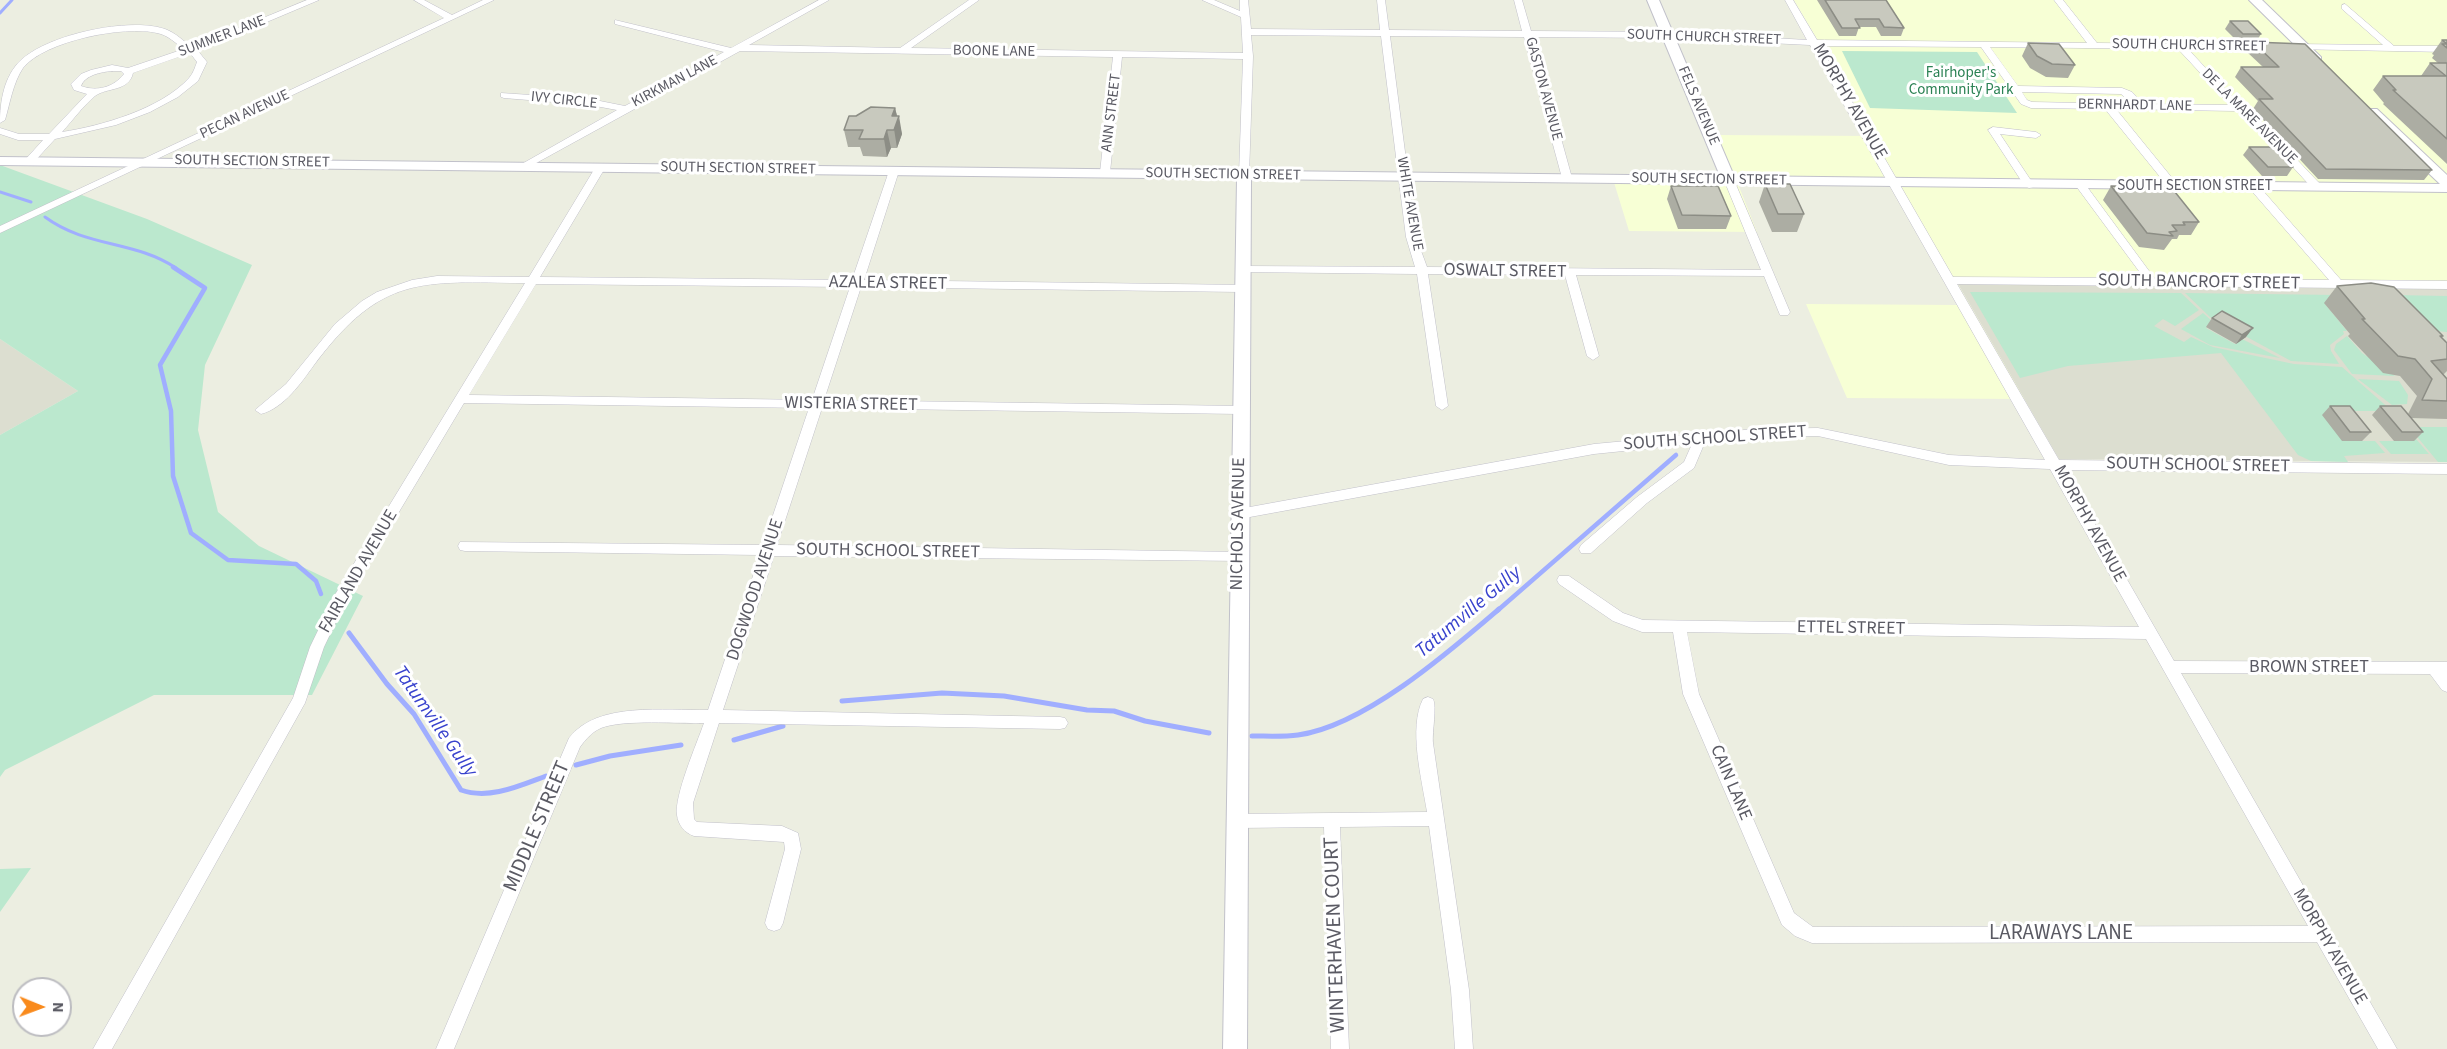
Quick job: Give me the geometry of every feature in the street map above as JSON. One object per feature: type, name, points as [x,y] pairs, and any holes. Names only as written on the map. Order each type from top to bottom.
[{"type":"street","name":"SUMMER LANE","points":[[128,71],[191,50],[315,0]]},
{"type":"street","points":[[418,0],[451,18]]},
{"type":"street","name":"PECAN AVENUE","points":[[0,230],[490,0]]},
{"type":"street","points":[[901,51],[975,0]]},
{"type":"street","points":[[1206,0],[1243,15]]},
{"type":"street","name":"NICHOLS AVENUE","points":[[1235,1049],[1242,278],[1248,56],[1247,32],[1243,15],[1244,0]]},
{"type":"street","name":"WHITE AVENUE","points":[[1381,0],[1411,237],[1422,270],[1442,406]]},
{"type":"street","name":"GASTON AVENUE","points":[[1518,0],[1567,178]]},
{"type":"street","name":"FELS AVENUE","points":[[1653,0],[1784,312]]},
{"type":"street","name":"MORPHY AVENUE","points":[[1789,0],[1952,280],[2388,1049]]},
{"type":"street","points":[[2058,0],[2094,45]]},
{"type":"street","points":[[2255,0],[2329,71]]},
{"type":"street","name":"KIRKMAN LANE","points":[[525,165],[736,50],[819,1]]},
{"type":"street","points":[[2345,7],[2391,48]]},
{"type":"street","name":"BOONE LANE","points":[[618,22],[736,50],[1248,56]]},
{"type":"street","points":[[0,120],[19,68],[34,54],[59,43],[106,32],[153,29],[169,35],[191,50],[202,62],[200,71],[173,95],[98,128],[52,136],[16,137],[0,131]]},
{"type":"street","name":"SOUTH CHURCH STREET","points":[[1247,32],[1668,35],[1815,43],[2447,49]]},
{"type":"street","points":[[1983,44],[2015,89],[2122,91],[2129,94],[2140,106]]},
{"type":"street","name":"DE LA MARE AVENUE","points":[[2180,46],[2238,108],[2249,114],[2318,188]]},
{"type":"street","name":"ANN STREET","points":[[1105,172],[1118,53]]},
{"type":"street","points":[[118,68],[128,71],[128,77],[118,85],[94,92],[80,90],[76,84],[84,76],[100,70],[118,68]]},
{"type":"street","name":"BERNHARDT LANE","points":[[2015,89],[2024,102],[2031,105],[2238,108]]},
{"type":"street","points":[[29,161],[94,92]]},
{"type":"street","name":"IVY CIRCLE","points":[[504,95],[590,102],[624,109]]},
{"type":"street","points":[[2365,105],[2447,183]]},
{"type":"street","points":[[2108,106],[2173,186]]},
{"type":"street","points":[[2029,185],[1993,130],[2036,135]]},
{"type":"street","name":"SOUTH SECTION STREET","points":[[0,161],[1105,172],[1896,184],[2447,188]]},
{"type":"street","name":"FAIRLAND AVENUE","points":[[102,1049],[300,699],[317,646],[341,597],[600,168]]},
{"type":"street","name":"DOGWOOD AVENUE","points":[[774,922],[796,836],[782,833],[702,831],[688,825],[684,816],[685,803],[894,171]]},
{"type":"street","points":[[2081,186],[2152,282]]},
{"type":"street","points":[[2254,187],[2339,285]]},
{"type":"street","name":"OSWALT STREET","points":[[1242,278],[1422,270],[1767,273]]},
{"type":"street","points":[[1570,273],[1593,356]]},
{"type":"street","name":"AZALEA STREET","points":[[261,410],[287,393],[346,316],[380,294],[408,284],[437,279],[857,284],[1242,278]]},
{"type":"street","name":"SOUTH BANCROFT STREET","points":[[1952,280],[2447,285]]},
{"type":"street","name":"WISTERIA STREET","points":[[461,399],[1241,410]]},
{"type":"street","name":"SOUTH SCHOOL STREET","points":[[1239,514],[1594,448],[1755,433],[1818,432],[1949,460],[2056,465],[2447,470]]},
{"type":"street","points":[[1586,549],[1642,500],[1689,465],[1701,438]]},
{"type":"street","name":"SOUTH SCHOOL STREET","points":[[465,546],[1239,556]]},
{"type":"street","name":"ETTEL STREET","points":[[1564,580],[1629,623],[1679,627],[2151,633]]},
{"type":"street","name":"CAIN LANE","points":[[1679,627],[1691,694],[1788,919],[1801,930]]},
{"type":"street","name":"BROWN STREET","points":[[2171,667],[2440,668]]},
{"type":"street","points":[[2440,668],[2447,686]]},
{"type":"street","points":[[1428,703],[1424,728],[1434,819],[1460,990],[1464,1049]]},
{"type":"street","name":"MIDDLE STREET","points":[[445,1049],[574,744],[583,730],[603,720],[622,718],[755,716],[1060,723]]},
{"type":"street","name":"WINTERHAVEN COURT","points":[[1237,821],[1434,819]]},
{"type":"street","name":"WINTERHAVEN COURT","points":[[1332,821],[1340,1049]]},
{"type":"street","name":"LARAWAYS LANE","points":[[1801,930],[1812,935],[2322,934]]},
{"type":"shaded area","points":[[1794,0],[2447,0],[2447,289],[1957,283],[2025,399],[1847,398],[1806,304],[1958,305],[1893,187],[1738,184],[1757,232],[1629,231],[1612,176],[1735,177],[1716,135],[1874,136]]},
{"type":"shaded area","points":[[1957,282],[2447,289],[2447,462],[2059,459]]},
{"type":"shaded area","points":[[0,339],[78,391],[0,435]]},
{"type":"green space","name":"Fairhoper's Community Park","points":[[1842,51],[1977,52],[2017,113],[1870,108]]},
{"type":"green space","points":[[0,165],[147,219],[252,265],[205,365],[198,430],[218,512],[259,546],[363,596],[312,695],[154,695],[5,770],[0,777],[0,435],[78,391],[0,339]]},
{"type":"green space","points":[[1970,292],[2181,293],[2199,310],[2175,326],[2163,319],[2154,326],[2184,342],[2191,337],[2213,347],[2294,364],[2342,367],[2392,411],[2337,411],[2362,441],[2375,441],[2385,453],[2344,456],[2348,462],[2311,461],[2298,455],[2221,353],[2068,366],[2020,378]]},
{"type":"green space","points":[[2185,293],[2339,295],[2325,304],[2347,331],[2343,331],[2344,334],[2330,345],[2339,364],[2291,361],[2210,317]]},
{"type":"green space","points":[[2394,295],[2447,296],[2447,332],[2435,331]]},
{"type":"green space","points":[[2203,313],[2213,322],[2206,328],[2235,344],[2242,339],[2280,358],[2210,345],[2181,329]]},
{"type":"green space","points":[[2347,336],[2362,353],[2395,376],[2352,374],[2334,350],[2336,344]]},
{"type":"green space","points":[[2358,379],[2399,381],[2408,395],[2407,404],[2392,405]]},
{"type":"green space","points":[[2409,427],[2447,427],[2447,462],[2438,462]]},
{"type":"green space","points":[[2410,432],[2429,454],[2391,454],[2379,441],[2394,441]]},
{"type":"green space","points":[[31,868],[0,912],[0,869]]},
{"type":"building","points":[[1825,0],[1886,0],[1904,28],[1884,27],[1879,19],[1855,19],[1860,28],[1842,28]]},
{"type":"building","points":[[2230,21],[2248,21],[2261,34],[2243,34]]},
{"type":"building","points":[[2253,42],[2305,44],[2432,170],[2326,169],[2259,99],[2273,99],[2241,67],[2279,67]]},
{"type":"building","points":[[2028,43],[2059,44],[2075,65],[2052,64],[2037,56]]},
{"type":"building","points":[[2430,63],[2447,63],[2447,139],[2393,90],[2396,90],[2383,76],[2446,76]]},
{"type":"building","points":[[871,107],[895,108],[892,116],[899,116],[894,130],[887,130],[884,139],[859,139],[863,130],[844,130],[849,116],[856,116]]},
{"type":"building","points":[[2249,147],[2273,147],[2293,167],[2268,167]]},
{"type":"building","points":[[1765,184],[1790,184],[1804,214],[1778,214]]},
{"type":"building","points":[[1671,186],[1718,186],[1731,216],[1682,215]]},
{"type":"building","points":[[2111,186],[2171,187],[2199,222],[2172,225],[2177,231],[2169,232],[2173,236],[2147,233]]},
{"type":"building","points":[[2371,283],[2394,287],[2443,336],[2440,336],[2447,343],[2447,359],[2431,361],[2447,379],[2447,401],[2422,400],[2432,379],[2415,359],[2398,356],[2362,319],[2365,319],[2337,286]]},
{"type":"building","points":[[2222,311],[2253,328],[2242,335],[2212,318]]},
{"type":"building","points":[[2330,406],[2350,406],[2371,432],[2350,432]]},
{"type":"building","points":[[2380,406],[2401,406],[2423,432],[2402,432]]},
{"type":"waterway","name":"Tatumville Gully","points":[[0,13],[12,0]]},
{"type":"waterway","name":"Tatumville Gully","points":[[0,192],[31,202]]},
{"type":"waterway","name":"Tatumville Gully","points":[[45,217],[77,234],[144,253],[176,268]]},
{"type":"waterway","name":"Tatumville Gully","points":[[173,267],[205,288],[160,365],[171,411],[173,476],[191,533],[228,560],[296,564],[316,581],[321,594]]},
{"type":"waterway","name":"Tatumville Gully","points":[[1497,611],[1676,455]]},
{"type":"waterway","name":"Tatumville Gully","points":[[1252,736],[1298,735],[1324,729],[1350,718],[1404,685],[1456,646],[1499,609]]},
{"type":"waterway","name":"Tatumville Gully","points":[[349,633],[387,684],[414,714],[461,790],[472,793],[493,793],[546,776]]},
{"type":"waterway","name":"Tatumville Gully","points":[[842,701],[942,693],[1004,696],[1087,710],[1114,711],[1145,721],[1209,733]]},
{"type":"waterway","name":"Tatumville Gully","points":[[734,740],[783,726]]},
{"type":"waterway","name":"Tatumville Gully","points":[[576,765],[610,756],[681,745]]}]
